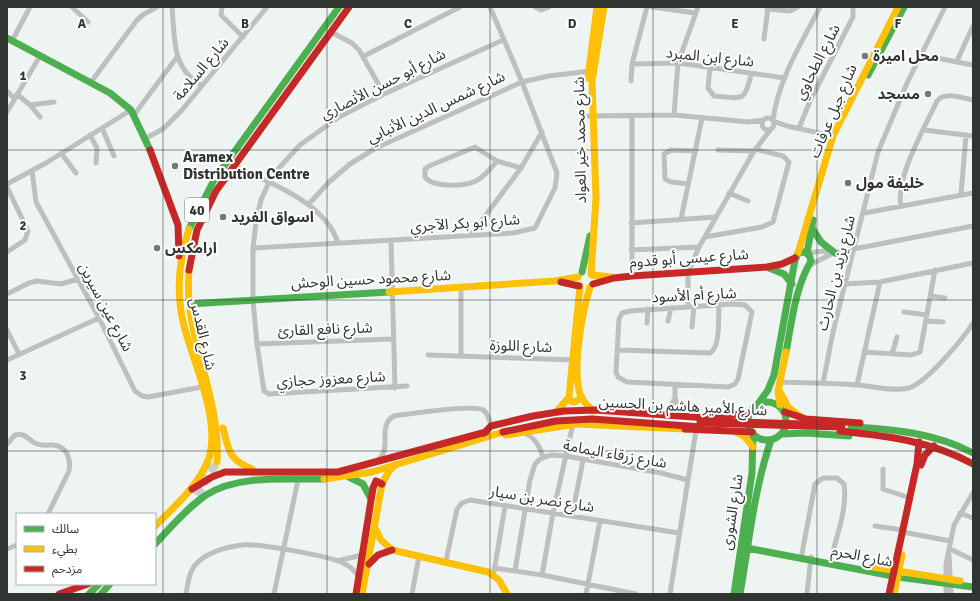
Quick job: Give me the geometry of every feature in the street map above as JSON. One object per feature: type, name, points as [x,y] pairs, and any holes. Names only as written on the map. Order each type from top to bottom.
[{"type":"main road","name":"شارع القدس","points":[[156,537],[192,493],[212,451],[212,434],[202,387],[183,321],[179,293],[179,262],[188,230],[200,203],[214,180],[339,7]]},
{"type":"main road","name":"شارع القدس","points":[[217,462],[219,446],[218,426],[192,326],[189,304],[190,259],[199,226],[214,194],[349,7]]},
{"type":"main road","name":"شارع محمد خير العواد","points":[[569,397],[582,320],[593,206],[590,116],[591,71],[597,7]]},
{"type":"main road","name":"شارع محمد خير العواد","points":[[591,71],[604,7]]},
{"type":"main road","name":"شارع جبل عرفات","points":[[802,254],[834,136],[860,80],[898,7]]},
{"type":"main road","name":"شارع جبل عرفات","points":[[782,408],[774,375],[792,284],[812,228],[829,163],[838,138],[858,95],[904,7]]},
{"type":"main road","points":[[9,40],[110,93],[133,112],[146,138],[178,225],[179,262]]},
{"type":"main road","points":[[178,225],[188,230]]},
{"type":"main road","points":[[812,228],[821,242],[834,253]]},
{"type":"main road","name":"شارع جبل عرفات","points":[[758,404],[776,388],[800,284],[811,261],[802,254]]},
{"type":"main road","name":"شارع عيسى أبو قدوم","points":[[586,280],[767,267],[782,264],[802,254]]},
{"type":"main road","name":"شارع عيسى أبو قدوم","points":[[767,267],[784,274],[792,284]]},
{"type":"main road","name":"شارع محمود حسين الوحش","points":[[189,304],[586,280]]},
{"type":"main road","points":[[192,326],[201,338],[227,447],[237,468]]},
{"type":"main road","name":"شارع محمد خير العواد","points":[[576,360],[579,389],[582,397]]},
{"type":"main road","points":[[776,388],[787,405],[803,418],[797,426],[806,434]]},
{"type":"main road","points":[[557,411],[569,397],[571,401],[575,402],[582,397],[594,411]]},
{"type":"main road","points":[[765,401],[773,402],[782,408],[786,423],[781,434],[770,440],[761,439],[752,433],[748,423],[750,413],[758,404],[765,401]]},
{"type":"main road","name":"شارع الأمير هاشم بن الحسين","points":[[782,408],[803,418],[860,423],[880,432],[934,446],[971,459]]},
{"type":"main road","name":"شارع الأمير هاشم بن الحسين","points":[[237,468],[254,472],[277,473],[338,472],[375,461],[386,455],[557,411],[594,411],[711,418],[734,417],[750,413]]},
{"type":"main road","name":"شارع الأمير هاشم بن الحسين","points":[[488,429],[545,418],[613,415],[732,432],[752,433]]},
{"type":"main road","points":[[732,432],[740,425],[738,420],[734,417]]},
{"type":"main road","name":"شارع الأمير هاشم بن الحسين","points":[[156,543],[202,498],[217,489],[248,483],[347,476],[397,464],[520,428],[568,420],[630,420],[700,427]]},
{"type":"main road","name":"شارع الأمير هاشم بن الحسين","points":[[496,435],[523,433],[573,424],[840,429],[936,438],[954,444],[971,459]]},
{"type":"main road","points":[[732,432],[744,436],[753,452],[760,449],[763,451],[765,457]]},
{"type":"main road","name":"شارع الأمير هاشم بن الحسين","points":[[781,434],[857,436],[880,432]]},
{"type":"main road","name":"شارع الشورى","points":[[734,594],[752,480],[752,433]]},
{"type":"main road","name":"شارع الشورى","points":[[740,594],[765,457],[770,440]]},
{"type":"main road","points":[[894,594],[896,574],[910,498],[919,460],[919,442]]},
{"type":"main road","points":[[910,498],[923,460],[934,446]]},
{"type":"main road","points":[[212,451],[212,465],[217,468],[222,464],[227,447]]},
{"type":"main road","points":[[362,594],[382,484],[389,471],[397,464]]},
{"type":"main road","points":[[212,477],[237,468]]},
{"type":"main road","points":[[229,487],[237,468]]},
{"type":"main road","points":[[248,483],[243,481],[242,477],[254,472]]},
{"type":"main road","points":[[347,476],[363,482],[371,499]]},
{"type":"main road","points":[[212,477],[218,477],[221,481],[221,485],[217,489]]},
{"type":"main road","name":"40","points":[[192,493],[212,477]]},
{"type":"main road","points":[[356,594],[374,483],[379,480],[382,484]]},
{"type":"main road","name":"شارع القدس","points":[[156,525],[192,493]]},
{"type":"main road","points":[[375,528],[381,540],[392,550],[494,572],[507,594]]},
{"type":"main road","name":"شارع الحرم","points":[[748,547],[949,584],[973,587]]},
{"type":"main road","points":[[368,564],[378,555],[392,550]]},
{"type":"main road","points":[[889,594],[896,574]]},
{"type":"main road","points":[[59,594],[68,587],[81,585]]},
{"type":"main road","points":[[89,594],[98,585]]},
{"type":"main road","points":[[101,594],[109,585]]},
{"type":"street","points":[[9,40],[30,7]]},
{"type":"street","points":[[73,7],[88,22]]},
{"type":"street","points":[[90,82],[137,20],[144,14],[157,7]]},
{"type":"street","points":[[172,7],[177,57],[185,73],[202,86]]},
{"type":"street","points":[[222,7],[221,15],[243,37]]},
{"type":"street","name":"شارع السلامة","points":[[146,138],[168,124],[202,86],[267,7]]},
{"type":"street","points":[[364,56],[460,7]]},
{"type":"street","name":"شارع ابو بكر الآجري","points":[[253,248],[527,231],[534,228],[538,224],[552,197],[557,179],[555,165],[490,7]]},
{"type":"street","points":[[535,7],[541,10],[549,7]]},
{"type":"street","points":[[631,81],[632,64],[647,7]]},
{"type":"street","points":[[652,7],[679,9],[695,13]]},
{"type":"street","points":[[674,115],[678,63],[698,7]]},
{"type":"street","points":[[764,39],[768,8],[790,11],[798,7]]},
{"type":"street","points":[[760,141],[764,123],[774,108],[785,78],[820,7]]},
{"type":"street","name":"شارع الطحاوي","points":[[799,128],[810,101],[853,17],[853,7]]},
{"type":"street","name":"شارع يزيد بن الحارث","points":[[823,383],[845,284],[864,213],[871,177],[878,152],[899,100],[945,7]]},
{"type":"street","points":[[957,61],[973,26]]},
{"type":"street","points":[[331,32],[352,43],[364,56],[384,94]]},
{"type":"street","name":"شارع أبو حسن الأنصاري","points":[[253,300],[253,248],[259,210],[269,182],[288,157],[323,127],[384,94],[503,40]]},
{"type":"street","points":[[7,112],[40,56]]},
{"type":"street","points":[[921,56],[957,61],[973,65]]},
{"type":"street","points":[[7,184],[32,171],[102,128],[133,112],[177,57]]},
{"type":"street","name":"شارع ابن المبرد","points":[[632,64],[678,63],[785,78]]},
{"type":"street","points":[[710,68],[708,88],[714,96],[743,96],[748,91],[751,74]]},
{"type":"street","name":"شارع شمس الدين الأنبابي","points":[[308,205],[329,182],[362,155],[412,130],[522,82],[549,76],[591,71]]},
{"type":"street","points":[[7,91],[30,105],[40,117]]},
{"type":"street","points":[[901,206],[900,192],[902,184],[914,150],[939,98],[947,96],[973,100]]},
{"type":"street","points":[[30,105],[54,102]]},
{"type":"street","points":[[688,306],[688,273],[699,247],[754,150],[773,124],[774,108]]},
{"type":"street","points":[[590,116],[674,115],[773,124],[834,136]]},
{"type":"street","points":[[632,116],[632,276]]},
{"type":"street","points":[[681,219],[702,118]]},
{"type":"street","points":[[764,123],[764,129],[773,124]]},
{"type":"street","points":[[102,128],[114,156]]},
{"type":"street","points":[[924,130],[973,136]]},
{"type":"street","points":[[471,235],[521,168],[542,132]]},
{"type":"street","points":[[90,135],[97,148],[96,163]]},
{"type":"street","points":[[960,194],[966,135]]},
{"type":"street","points":[[497,161],[480,179],[471,182],[448,185],[437,184],[432,183],[425,177],[425,169],[429,166],[472,148],[479,148],[497,161],[521,168]]},
{"type":"street","points":[[688,184],[671,182],[665,179],[664,154],[671,150],[696,151]]},
{"type":"street","points":[[705,237],[762,227],[773,222],[789,162],[783,156],[754,150],[718,150]]},
{"type":"street","points":[[61,153],[76,173]]},
{"type":"street","points":[[234,166],[269,182],[308,205],[332,226],[338,243]]},
{"type":"street","name":"شارع عين سيرين","points":[[32,171],[36,202],[139,395],[148,397],[202,387]]},
{"type":"street","points":[[7,188],[28,231],[25,240],[7,252]]},
{"type":"street","points":[[729,193],[748,201]]},
{"type":"street","points":[[864,213],[960,194],[973,193]]},
{"type":"street","points":[[631,223],[716,217]]},
{"type":"street","points":[[808,267],[834,253],[973,226]]},
{"type":"street","name":"شارع معزوز حجازي","points":[[391,240],[394,292],[393,339],[395,388]]},
{"type":"street","points":[[632,250],[699,247]]},
{"type":"street","points":[[802,254],[824,251],[834,253]]},
{"type":"street","points":[[845,284],[880,282],[973,263]]},
{"type":"street","points":[[864,352],[911,355],[920,352],[935,270]]},
{"type":"street","points":[[7,294],[29,283],[37,281],[61,284],[78,279]]},
{"type":"street","points":[[857,385],[880,282]]},
{"type":"street","points":[[460,288],[461,356]]},
{"type":"street","points":[[931,296],[945,298]]},
{"type":"street","name":"شارع معزوز حجازي","points":[[253,300],[263,388],[269,394],[395,388],[407,386]]},
{"type":"street","points":[[618,350],[710,353],[715,350],[717,343],[718,305]]},
{"type":"street","name":"شارع أم الأسود","points":[[745,305],[752,312],[737,382],[733,386],[728,387],[675,385],[621,380],[616,372],[621,314],[630,311],[688,306],[745,305]]},
{"type":"street","points":[[692,327],[694,306]]},
{"type":"street","points":[[668,321],[671,308]]},
{"type":"street","points":[[647,323],[648,309]]},
{"type":"street","points":[[904,312],[943,322]]},
{"type":"street","points":[[7,360],[99,318]]},
{"type":"street","points":[[776,388],[823,383],[900,389],[911,387],[924,378],[941,362],[973,323]]},
{"type":"street","points":[[7,330],[19,354]]},
{"type":"street","points":[[892,354],[897,336]]},
{"type":"street","name":"شارع نافع القارئ","points":[[257,344],[393,339]]},
{"type":"street","name":"شارع اللوزة","points":[[428,356],[576,360]]},
{"type":"street","points":[[675,385],[675,398],[682,416]]},
{"type":"street","points":[[666,415],[675,398]]},
{"type":"street","points":[[386,455],[385,426],[390,418],[394,416],[432,410],[480,409],[487,414],[488,429]]},
{"type":"street","points":[[542,575],[553,513],[573,424]]},
{"type":"street","points":[[670,594],[688,480],[700,427]]},
{"type":"street","points":[[523,433],[528,434],[536,442],[543,457]]},
{"type":"street","points":[[7,444],[15,435],[23,434],[37,444],[58,446],[66,452],[70,463],[69,471],[48,513]]},
{"type":"street","name":"شارع زرقاء اليمامة","points":[[515,572],[533,470],[538,461],[543,457],[551,455],[566,456],[661,473],[688,480]]},
{"type":"street","points":[[971,459],[973,469]]},
{"type":"street","points":[[572,516],[583,460]]},
{"type":"street","points":[[883,469],[883,489],[910,498]]},
{"type":"street","points":[[807,594],[806,558],[815,484],[823,478],[837,478],[844,484],[844,494],[837,540],[831,562]]},
{"type":"street","points":[[274,594],[298,480]]},
{"type":"street","points":[[946,594],[949,584],[950,541],[954,525],[973,493]]},
{"type":"street","name":"شارع نصر بن سيار","points":[[446,561],[459,506],[470,500],[679,533]]},
{"type":"street","points":[[505,506],[494,572],[515,572],[542,575],[588,586],[636,594]]},
{"type":"street","points":[[960,513],[973,518]]},
{"type":"street","points":[[586,594],[600,521]]},
{"type":"street","points":[[875,526],[950,541]]},
{"type":"street","points":[[186,594],[189,578],[196,564],[215,552],[234,546],[251,544],[336,561],[352,569],[359,578]]},
{"type":"street","points":[[949,551],[973,560]]},
{"type":"street","points":[[336,561],[362,555]]},
{"type":"street","points":[[412,594],[419,556]]},
{"type":"tunnel","points":[[196,495],[217,462]]},
{"type":"traffic: fast","points":[[189,229],[214,180],[339,7]]},
{"type":"traffic: fast","points":[[868,75],[904,7]]},
{"type":"traffic: fast","points":[[7,38],[110,93],[131,110],[150,150]]},
{"type":"traffic: fast","points":[[807,253],[813,220]]},
{"type":"traffic: fast","points":[[812,228],[821,242],[835,253]]},
{"type":"traffic: fast","points":[[582,272],[590,236]]},
{"type":"traffic: fast","points":[[758,404],[768,390],[774,375],[795,260],[798,253],[804,252],[809,255],[811,261],[801,282],[792,317],[786,352]]},
{"type":"traffic: fast","points":[[769,268],[784,274],[792,284]]},
{"type":"traffic: fast","points":[[189,304],[389,292]]},
{"type":"traffic: fast","points":[[763,402],[771,402],[781,407],[785,414],[786,421],[785,428],[781,435],[771,440],[763,440],[753,435],[751,432],[748,425],[748,417],[753,407],[756,405],[763,402]]},
{"type":"traffic: fast","points":[[851,427],[914,433],[959,446],[973,453]]},
{"type":"traffic: fast","points":[[734,594],[752,473],[753,433]]},
{"type":"traffic: fast","points":[[781,434],[806,433],[849,436]]},
{"type":"traffic: fast","points":[[740,594],[752,516],[760,478],[771,440]]},
{"type":"traffic: fast","points":[[349,477],[363,484],[371,499]]},
{"type":"traffic: fast","points":[[156,543],[192,506],[206,495],[219,488],[248,481],[324,479]]},
{"type":"traffic: fast","points":[[747,548],[898,577],[973,587]]},
{"type":"traffic: fast","points":[[89,594],[98,585]]},
{"type":"traffic: fast","points":[[101,594],[109,585]]},
{"type":"traffic: slow","points":[[588,78],[597,7]]},
{"type":"traffic: slow","points":[[591,274],[596,198],[592,81],[604,7]]},
{"type":"traffic: slow","points":[[798,253],[833,136],[898,7]]},
{"type":"traffic: slow","points":[[156,525],[184,497],[197,481],[207,463],[211,447],[212,430],[205,392],[187,338],[181,310],[179,286],[181,263],[189,229]]},
{"type":"traffic: slow","points":[[189,270],[191,319],[213,413],[217,437],[217,462]]},
{"type":"traffic: slow","points":[[592,275],[612,277]]},
{"type":"traffic: slow","points":[[389,292],[555,281],[578,277]]},
{"type":"traffic: slow","points":[[557,411],[569,397],[580,286]]},
{"type":"traffic: slow","points":[[590,287],[581,325],[577,370],[581,397],[593,411]]},
{"type":"traffic: slow","points":[[780,405],[778,391],[786,352]]},
{"type":"traffic: slow","points":[[780,392],[788,407],[801,417]]},
{"type":"traffic: slow","points":[[569,397],[571,401],[575,402],[582,397]]},
{"type":"traffic: slow","points":[[506,435],[576,424],[685,429]]},
{"type":"traffic: slow","points":[[223,428],[228,448],[234,458],[238,462],[252,469]]},
{"type":"traffic: slow","points":[[324,479],[372,472],[503,432]]},
{"type":"traffic: slow","points":[[736,432],[744,436],[753,447]]},
{"type":"traffic: slow","points":[[362,594],[382,484],[389,471],[395,465]]},
{"type":"traffic: slow","points":[[375,528],[381,540],[392,550],[488,572],[499,580],[507,594]]},
{"type":"traffic: slow","points":[[894,594],[902,555]]},
{"type":"traffic: slow","points":[[873,567],[960,581]]},
{"type":"traffic: jam","points":[[189,270],[197,230],[216,191],[349,7]]},
{"type":"traffic: jam","points":[[150,150],[178,225],[179,256]]},
{"type":"traffic: jam","points":[[593,284],[614,278],[632,276],[767,267],[782,264],[795,258]]},
{"type":"traffic: jam","points":[[561,282],[579,286]]},
{"type":"traffic: jam","points":[[484,433],[491,426],[533,416],[564,411],[596,410],[708,418],[750,413]]},
{"type":"traffic: jam","points":[[785,412],[806,419],[860,423]]},
{"type":"traffic: jam","points":[[503,432],[556,421],[592,419],[701,427]]},
{"type":"traffic: jam","points":[[701,422],[841,426]]},
{"type":"traffic: jam","points":[[685,429],[752,432]]},
{"type":"traffic: jam","points":[[840,431],[875,435],[925,445],[957,456],[973,464]]},
{"type":"traffic: jam","points":[[192,489],[212,477],[225,472],[338,472],[486,432]]},
{"type":"traffic: jam","points":[[889,594],[917,464],[919,442]]},
{"type":"traffic: jam","points":[[921,465],[925,455],[934,446]]},
{"type":"traffic: jam","points":[[356,594],[373,488],[376,481],[382,484]]},
{"type":"traffic: jam","points":[[369,564],[378,555],[392,550]]},
{"type":"traffic: jam","points":[[59,594],[85,585]]},
{"type":"place","name":"محل اميرة","points":[[865,56]]},
{"type":"place","name":"مسجد","points":[[928,94]]},
{"type":"place","name":"Aramex Distribution Centre","points":[[175,166]]},
{"type":"place","name":"خليفة مول","points":[[848,183]]},
{"type":"place","name":"اسواق الفريد","points":[[223,217]]},
{"type":"place","name":"ارامكس","points":[[157,248]]}]
